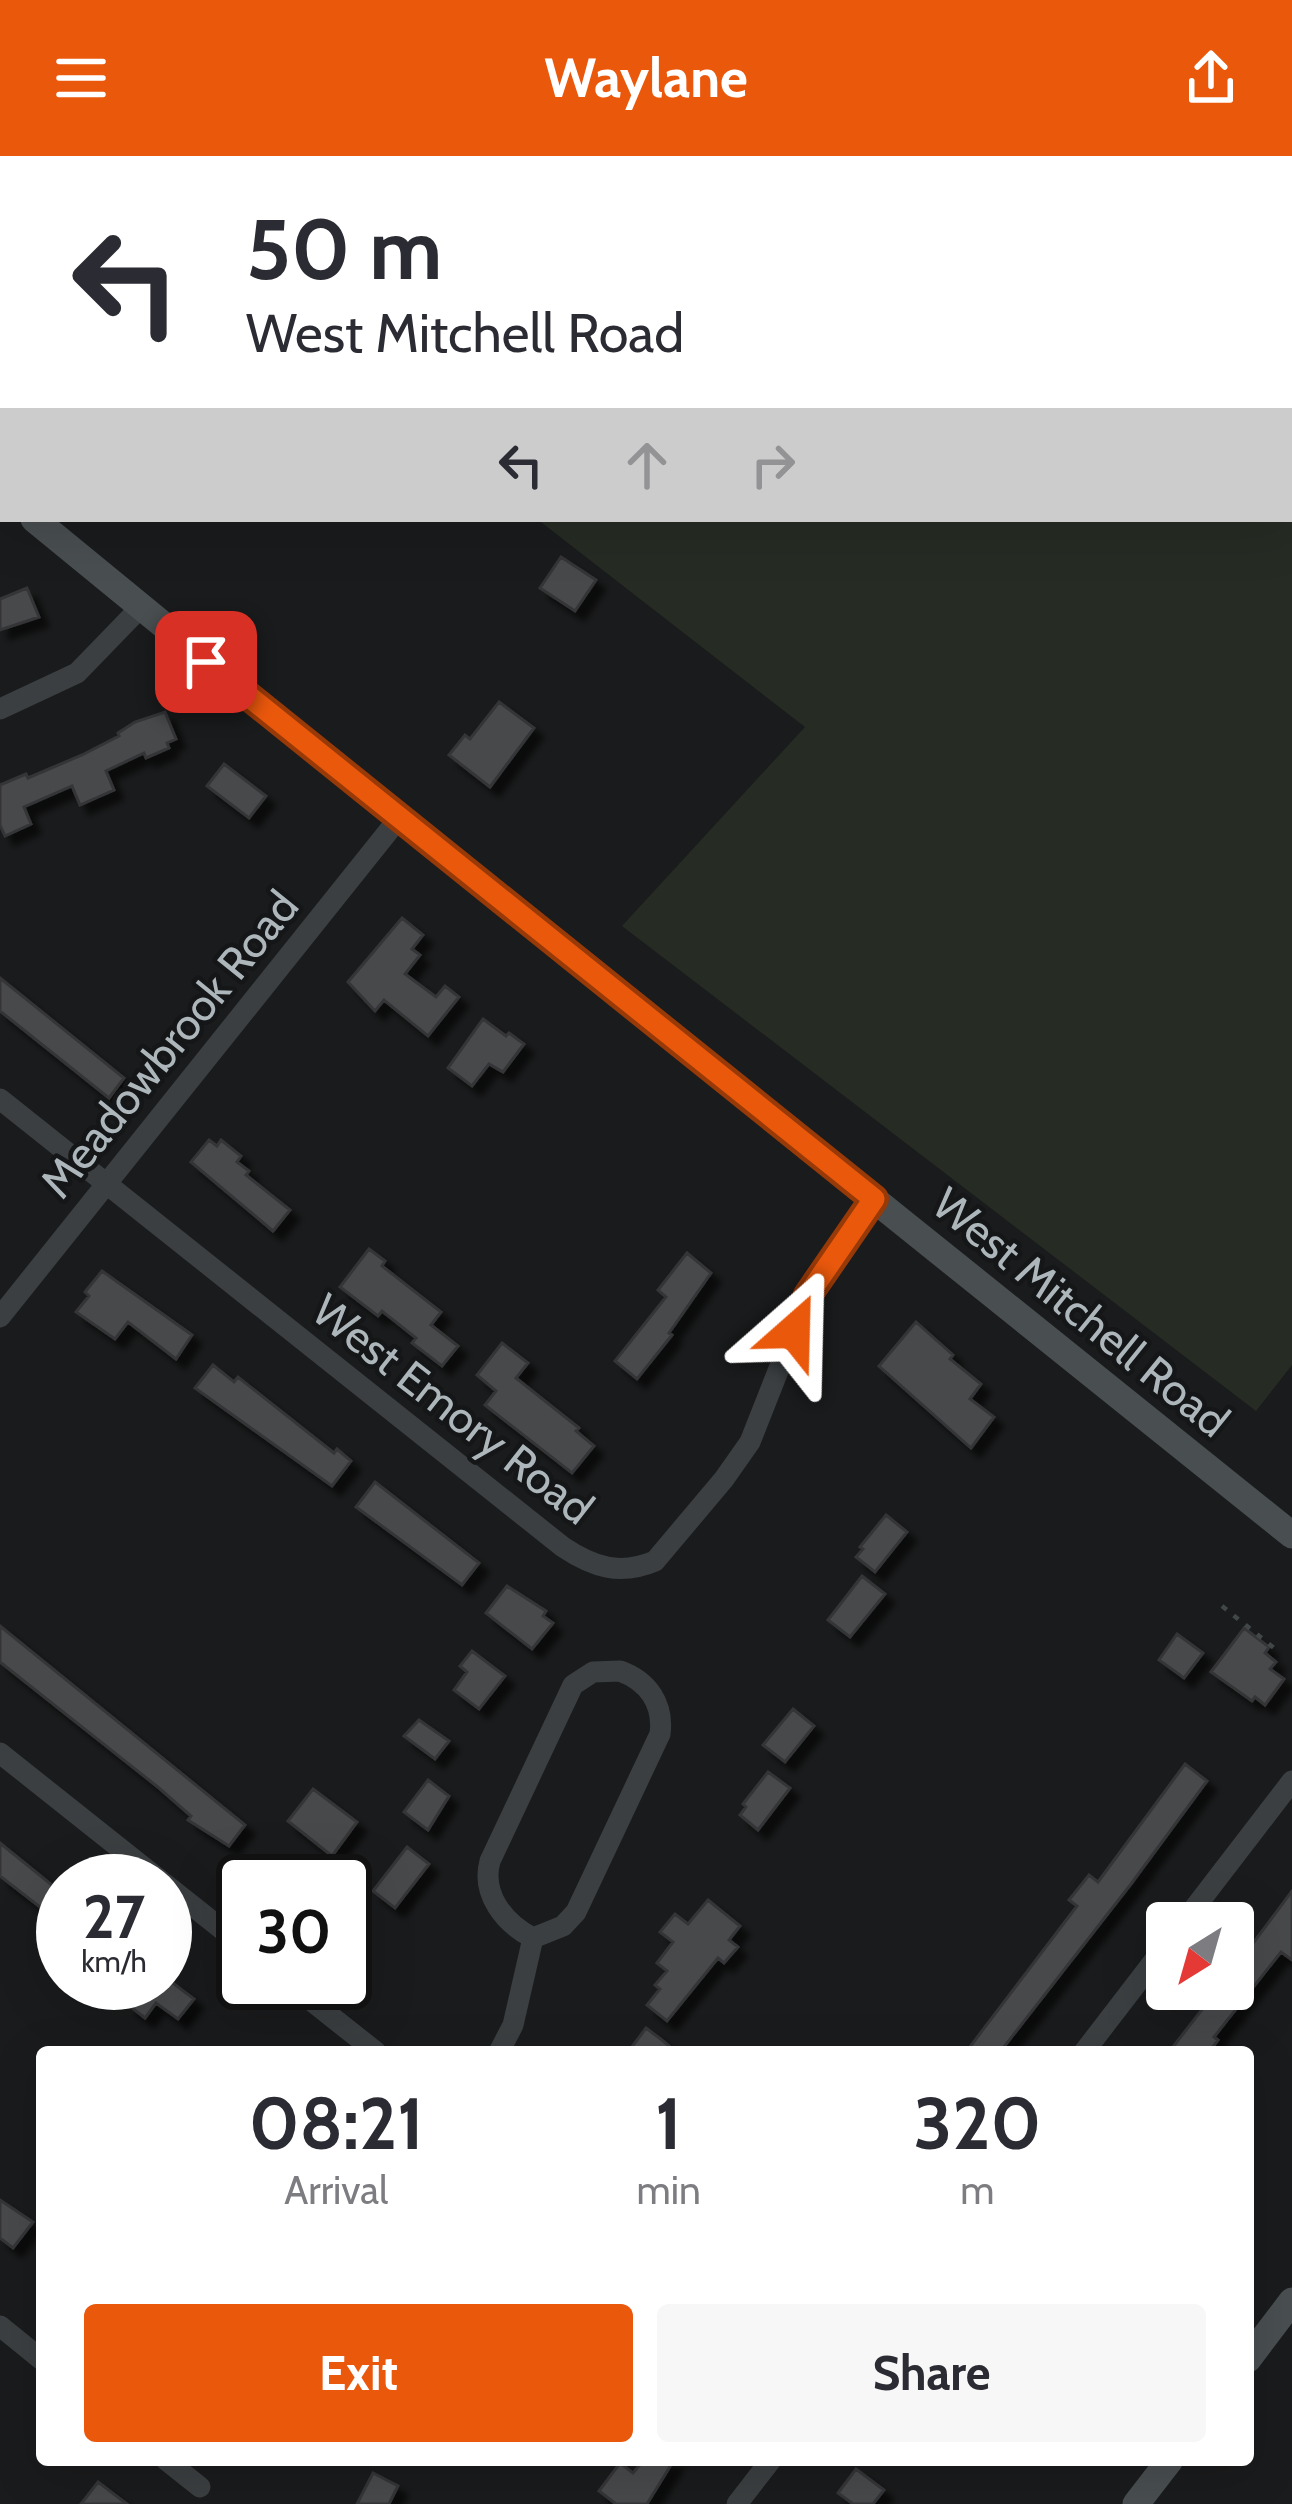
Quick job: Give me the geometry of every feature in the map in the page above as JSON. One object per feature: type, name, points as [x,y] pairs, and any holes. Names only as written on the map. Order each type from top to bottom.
[{"type":"main road","name":"West Mitchell Road","points":[[38,522],[1292,1535]]},
{"type":"main road","points":[[1254,2351],[1292,2301]]},
{"type":"main road","points":[[1136,2504],[1165,2466]]},
{"type":"street","points":[[0,709],[77,673],[140,608]]},
{"type":"street","name":"Meadowbrook Road","points":[[0,1317],[399,818]]},
{"type":"street","name":"West Emory Road","points":[[0,1099],[562,1547],[584,1561],[616,1570],[637,1569],[655,1561],[741,1455],[767,1407],[808,1295],[874,1199]]},
{"type":"street","points":[[620,1671],[633,1676],[653,1695],[660,1734],[576,1912],[563,1926],[533,1938],[499,1910],[488,1885],[490,1861],[573,1684],[593,1672],[620,1671]]},
{"type":"street","points":[[0,1753],[128,1854]]},
{"type":"street","points":[[1199,1902],[1292,1781]]},
{"type":"street","points":[[192,1905],[216,1924]]},
{"type":"street","points":[[502,2046],[513,2025],[533,1938]]},
{"type":"street","points":[[1089,2046],[1146,1971]]},
{"type":"street","points":[[323,2010],[368,2046]]},
{"type":"street","points":[[0,2326],[36,2355]]},
{"type":"street","points":[[174,2466],[200,2487]]},
{"type":"street","points":[[737,2504],[766,2466]]},
{"type":"path","points":[[1222,1606],[1274,1648],[1270,1653]]},
{"type":"shaded area","points":[[541,522],[1292,522],[1292,1365],[1256,1411],[622,926],[805,727]]},
{"type":"building","points":[[561,557],[596,580],[575,611],[540,588]]},
{"type":"building","points":[[27,588],[39,617],[0,630],[0,599]]},
{"type":"building","points":[[499,702],[534,728],[490,787],[449,755],[465,735],[470,739]]},
{"type":"building","points":[[165,712],[176,739],[167,743],[169,748],[146,758],[144,753],[106,771],[114,790],[80,805],[72,786],[24,807],[31,824],[5,836],[0,825],[0,785],[82,755],[135,722]]},
{"type":"building","points":[[224,764],[266,796],[249,818],[207,786]]},
{"type":"building","points":[[402,918],[423,935],[412,949],[420,955],[405,974],[436,997],[445,986],[459,997],[428,1036],[384,1000],[375,1011],[348,982]]},
{"type":"building","points":[[0,978],[124,1078],[109,1098],[0,1011]]},
{"type":"building","points":[[483,1019],[524,1044],[503,1072],[489,1064],[472,1086],[448,1068]]},
{"type":"building","points":[[209,1140],[217,1146],[221,1140],[241,1156],[237,1162],[249,1171],[246,1175],[290,1210],[273,1231],[191,1162]]},
{"type":"building","points":[[369,1249],[385,1261],[382,1266],[441,1312],[431,1325],[458,1346],[442,1366],[382,1311],[378,1316],[340,1287]]},
{"type":"building","points":[[687,1253],[711,1273],[637,1379],[615,1361],[666,1297],[658,1290]]},
{"type":"building","points":[[102,1271],[192,1335],[176,1359],[128,1322],[115,1339],[76,1312]]},
{"type":"building","points":[[916,1322],[981,1384],[970,1399],[994,1417],[971,1448],[879,1366]]},
{"type":"building","points":[[502,1343],[528,1363],[516,1378],[579,1428],[576,1431],[594,1446],[572,1473],[485,1405],[496,1391],[477,1375]]},
{"type":"building","points":[[213,1365],[234,1382],[238,1377],[334,1453],[337,1449],[351,1461],[332,1486],[195,1388]]},
{"type":"building","points":[[375,1482],[479,1563],[462,1585],[356,1507]]},
{"type":"building","points":[[886,1515],[907,1532],[875,1572],[856,1557]]},
{"type":"building","points":[[862,1576],[885,1594],[850,1637],[828,1620]]},
{"type":"building","points":[[507,1586],[546,1611],[543,1616],[553,1623],[532,1649],[486,1613]]},
{"type":"building","points":[[0,1626],[245,1825],[229,1846],[188,1820],[191,1816],[159,1788],[0,1662]]},
{"type":"building","points":[[1244,1628],[1269,1647],[1265,1653],[1276,1662],[1270,1669],[1284,1679],[1265,1705],[1211,1672]]},
{"type":"building","points":[[1177,1634],[1203,1653],[1184,1678],[1159,1660]]},
{"type":"building","points":[[472,1651],[505,1676],[479,1709],[454,1690],[467,1672],[460,1666]]},
{"type":"building","points":[[793,1709],[814,1726],[785,1762],[763,1745]]},
{"type":"building","points":[[419,1720],[449,1741],[435,1759],[404,1736]]},
{"type":"building","points":[[1185,1764],[1207,1781],[1005,2046],[971,2046],[1077,1906],[1069,1900],[1089,1875],[1098,1882]]},
{"type":"building","points":[[768,1772],[790,1788],[758,1830],[740,1815]]},
{"type":"building","points":[[428,1780],[449,1796],[428,1830],[404,1812]]},
{"type":"building","points":[[313,1789],[357,1822],[329,1854],[288,1821]]},
{"type":"building","points":[[0,1843],[36,1872],[36,1904],[0,1876]]},
{"type":"building","points":[[407,1847],[429,1864],[395,1908],[373,1891]]},
{"type":"building","points":[[1292,1891],[1292,1960],[1281,1952],[1254,1986],[1254,1942]]},
{"type":"building","points":[[708,1900],[740,1926],[729,1940],[738,1947],[724,1963],[718,1958],[667,2021],[647,2005],[667,1971],[657,1963],[673,1942],[660,1932],[675,1914],[688,1924]]},
{"type":"building","points":[[1202,2010],[1235,2010],[1214,2037],[1218,2040],[1214,2046],[1174,2046]]},
{"type":"building","points":[[646,2028],[669,2046],[632,2046]]},
{"type":"building","points":[[0,2200],[33,2222],[13,2248],[0,2238]]},
{"type":"building","points":[[618,2466],[633,2473],[639,2466],[670,2466],[647,2504],[616,2504],[599,2491]]},
{"type":"building","points":[[856,2469],[884,2490],[873,2504],[853,2504],[838,2493]]},
{"type":"building","points":[[373,2473],[398,2486],[389,2504],[357,2504]]},
{"type":"building","points":[[98,2482],[127,2504],[81,2504]]},
{"type":"route","points":[[206,662],[874,1199],[808,1295],[794,1331]]}]
